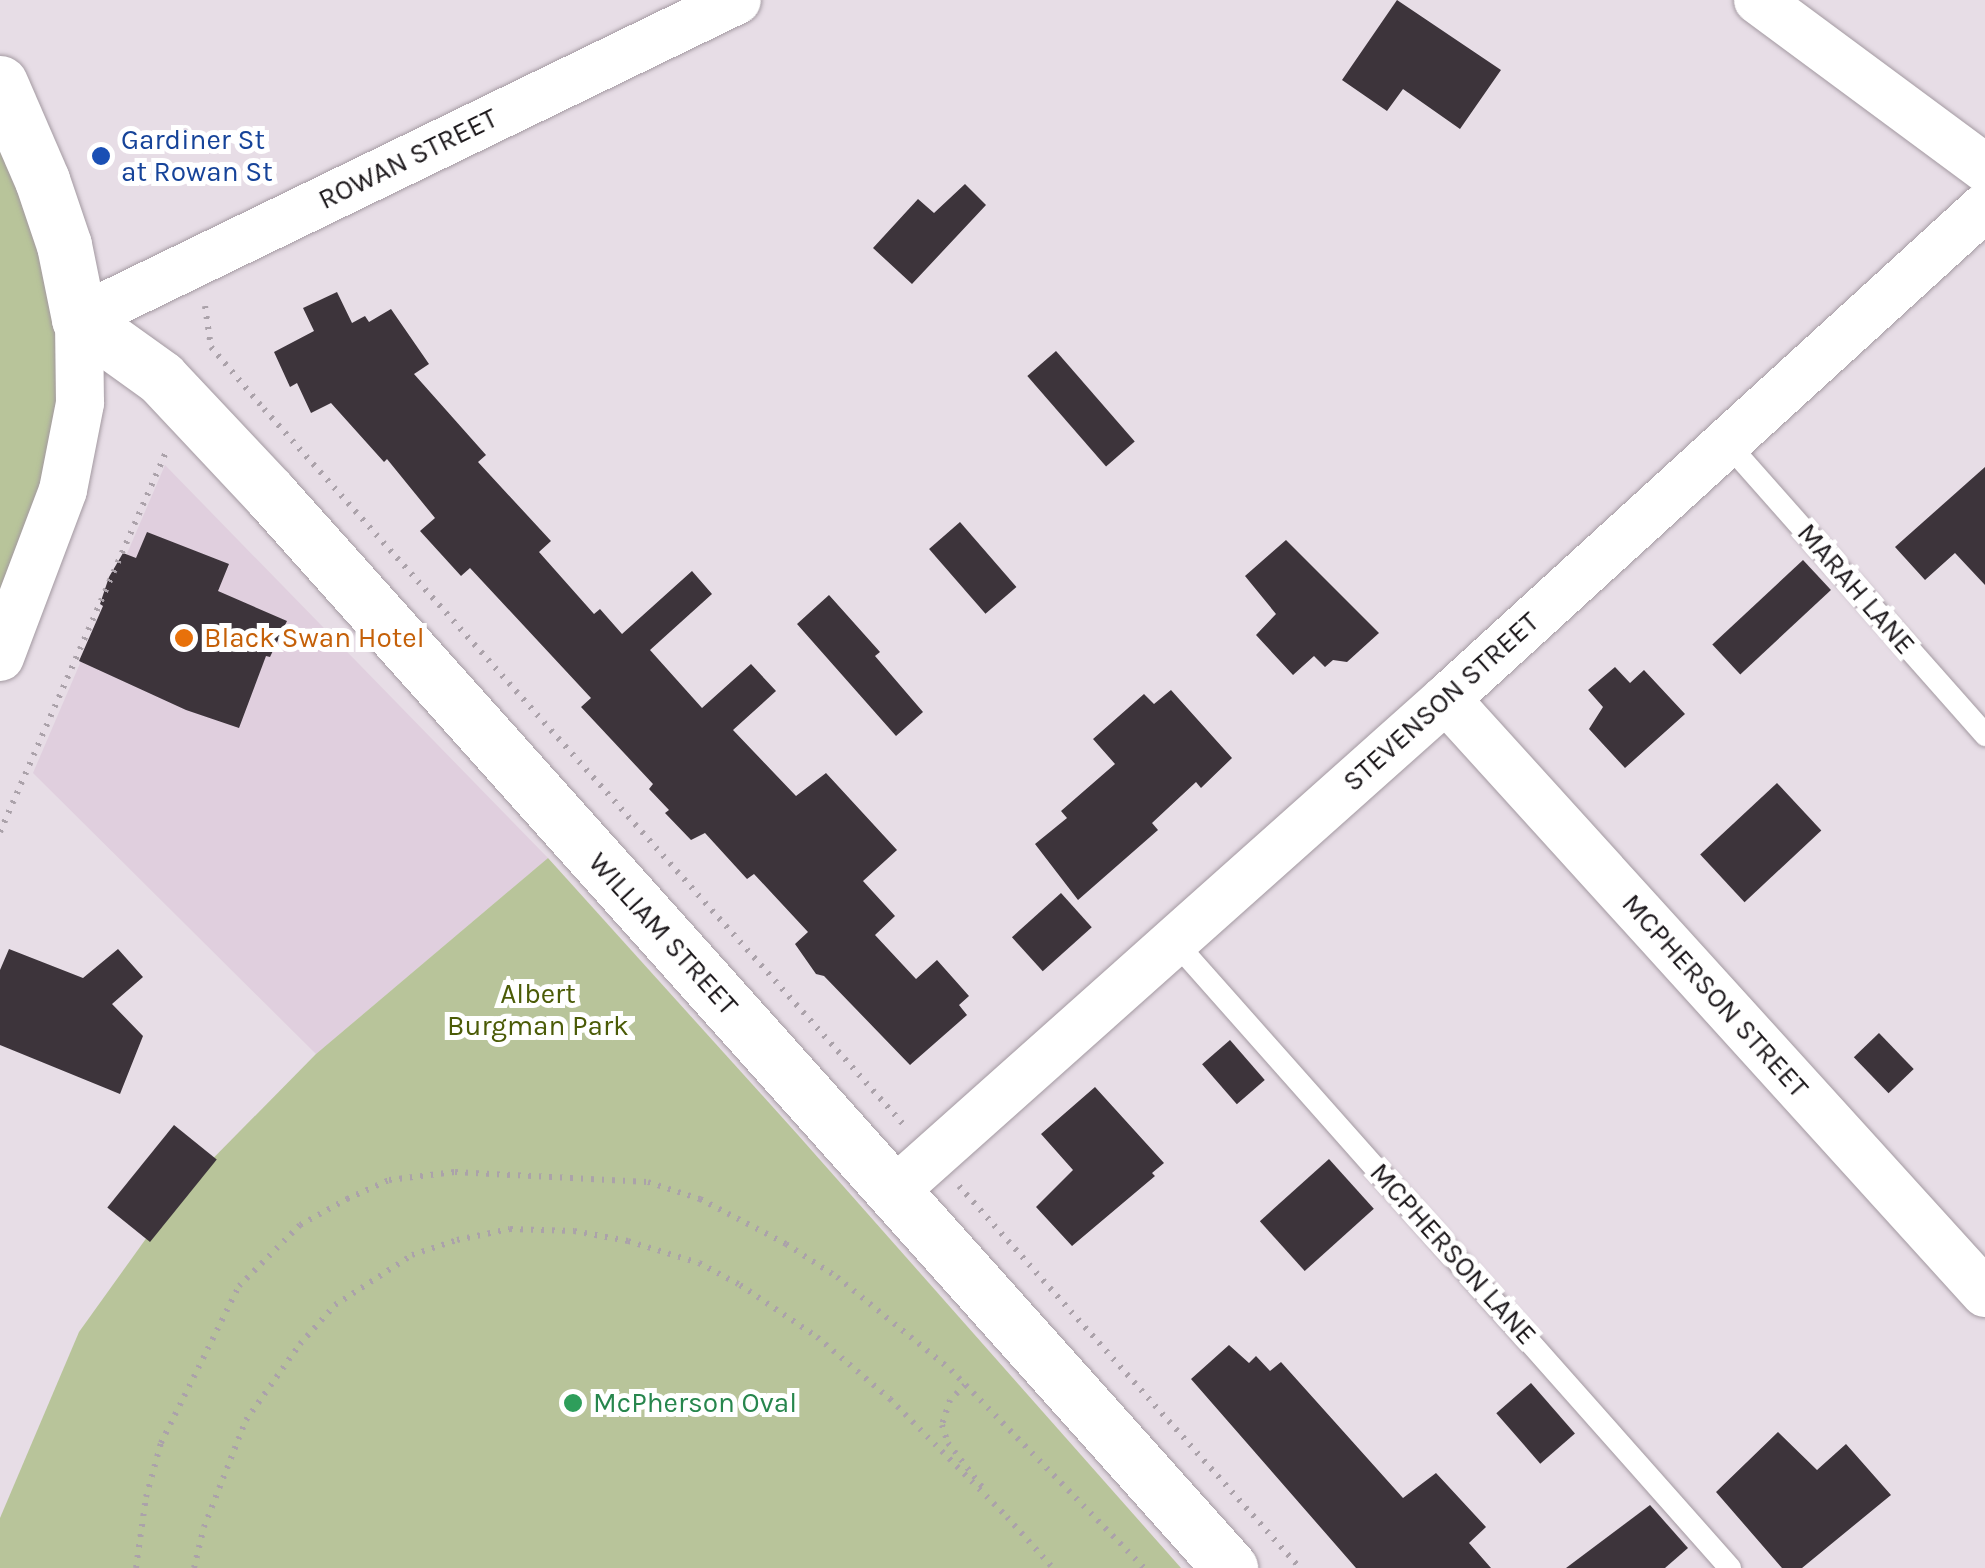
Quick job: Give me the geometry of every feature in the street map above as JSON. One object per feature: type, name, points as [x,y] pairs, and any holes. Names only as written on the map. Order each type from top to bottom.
[{"type":"street","name":"ROWAN STREET","points":[[78,319],[736,0]]},
{"type":"street","points":[[1758,0],[1985,168]]},
{"type":"street","points":[[0,84],[42,180],[64,245],[78,319],[80,402],[63,490],[0,657]]},
{"type":"street","name":"STEVENSON STREET","points":[[913,1174],[1446,700],[1985,207]]},
{"type":"street","name":"WILLIAM STREET","points":[[78,319],[162,378],[913,1174],[1230,1568]]},
{"type":"street","name":"MCPHERSON STREET","points":[[1446,700],[1985,1293]]},
{"type":"lane","name":"MARAH LANE","points":[[1727,442],[1985,735]]},
{"type":"lane","name":"MCPHERSON LANE","points":[[1174,941],[1730,1568]]},
{"type":"path","points":[[198,260],[212,348],[913,1174],[1300,1568]]},
{"type":"path","points":[[0,832],[166,452],[201,420]]},
{"type":"path","points":[[136,1568],[146,1497],[162,1442],[239,1286],[300,1224],[389,1180],[455,1172],[648,1182],[700,1199],[786,1244],[837,1277],[965,1385],[1144,1568]]},
{"type":"path","points":[[194,1568],[204,1527],[246,1420],[272,1380],[335,1304],[412,1255],[457,1240],[510,1230],[574,1231],[628,1241],[684,1258],[740,1285],[816,1337],[890,1400],[1007,1517]]},
{"type":"path","points":[[965,1385],[950,1400],[942,1425],[960,1460],[1053,1568]]},
{"type":"shaded area","points":[[165,465],[548,858],[316,1054],[33,773]]},
{"type":"green space","points":[[0,83],[79,319],[0,657]]},
{"type":"green space","name":"McPherson Oval","points":[[548,858],[1181,1568],[0,1568],[0,1518],[79,1332],[178,1194],[316,1054]]},
{"type":"building","points":[[1397,0],[1501,70],[1460,129],[1403,89],[1387,111],[1342,80]]},
{"type":"building","points":[[965,184],[986,205],[912,284],[873,248],[918,199],[934,213]]},
{"type":"building","points":[[337,292],[352,323],[365,316],[369,322],[391,309],[429,364],[414,374],[486,455],[478,462],[551,541],[539,552],[594,614],[600,609],[622,634],[692,571],[712,594],[650,650],[702,708],[751,664],[776,691],[733,730],[796,796],[826,773],[897,850],[863,881],[895,916],[875,935],[916,979],[937,960],[969,996],[959,1005],[967,1015],[910,1065],[824,976],[816,974],[795,944],[808,932],[754,874],[747,879],[705,833],[691,840],[665,813],[669,810],[649,789],[653,784],[581,707],[591,698],[470,568],[461,576],[420,531],[435,518],[387,459],[384,462],[331,403],[311,413],[297,383],[290,387],[274,352],[314,331],[303,308]]},
{"type":"building","points":[[1056,351],[1135,442],[1106,466],[1027,376]]},
{"type":"building","points":[[1985,467],[1985,585],[1955,553],[1925,580],[1895,547]]},
{"type":"building","points":[[960,522],[1016,587],[985,614],[929,549]]},
{"type":"building","name":"Black Swan Hotel","points":[[147,532],[229,564],[218,591],[287,621],[270,657],[266,656],[239,728],[186,710],[79,661],[103,606],[100,604],[109,577],[123,553],[136,558]]},
{"type":"building","points":[[1286,540],[1379,633],[1347,662],[1333,660],[1325,667],[1314,656],[1293,675],[1256,635],[1276,614],[1245,576]]},
{"type":"building","points":[[1803,560],[1831,590],[1740,675],[1712,645]]},
{"type":"building","points":[[829,595],[880,652],[875,656],[923,712],[896,736],[797,624]]},
{"type":"building","points":[[1615,667],[1630,683],[1644,670],[1685,714],[1625,768],[1589,729],[1603,707],[1588,690]]},
{"type":"building","points":[[1171,690],[1232,758],[1201,788],[1196,782],[1152,823],[1158,830],[1078,900],[1035,844],[1067,818],[1061,811],[1115,764],[1093,739],[1144,694],[1154,704]]},
{"type":"building","points":[[1777,783],[1821,831],[1745,902],[1700,855]]},
{"type":"building","points":[[1061,893],[1092,927],[1043,971],[1012,937]]},
{"type":"building","points":[[9,949],[83,978],[118,949],[143,977],[112,1004],[143,1036],[120,1094],[0,1045],[0,970]]},
{"type":"building","points":[[1879,1033],[1914,1069],[1889,1093],[1854,1057]]},
{"type":"building","points":[[1230,1040],[1265,1080],[1237,1104],[1202,1064]]},
{"type":"building","points":[[1095,1087],[1164,1163],[1152,1173],[1155,1176],[1072,1246],[1036,1207],[1073,1170],[1041,1134]]},
{"type":"building","points":[[174,1125],[217,1160],[150,1242],[107,1207]]},
{"type":"building","points":[[1329,1159],[1374,1209],[1305,1271],[1260,1221]]},
{"type":"building","points":[[1229,1345],[1249,1363],[1256,1356],[1270,1371],[1281,1362],[1403,1498],[1436,1473],[1486,1527],[1469,1543],[1491,1568],[1356,1568],[1191,1379]]},
{"type":"building","points":[[1531,1383],[1575,1434],[1540,1464],[1496,1413]]},
{"type":"building","points":[[1778,1432],[1817,1470],[1846,1444],[1891,1495],[1802,1568],[1782,1568],[1716,1492]]},
{"type":"building","points":[[1650,1505],[1688,1548],[1665,1568],[1566,1568]]},
{"type":"place","name":"Gardiner St at Rowan St","points":[[101,156]]},
{"type":"place","name":"Black Swan Hotel","points":[[184,638]]},
{"type":"place","name":"McPherson Oval","points":[[573,1403]]},
{"type":"park label","name":"Albert Burgman Park","points":[[538,1010]]}]
